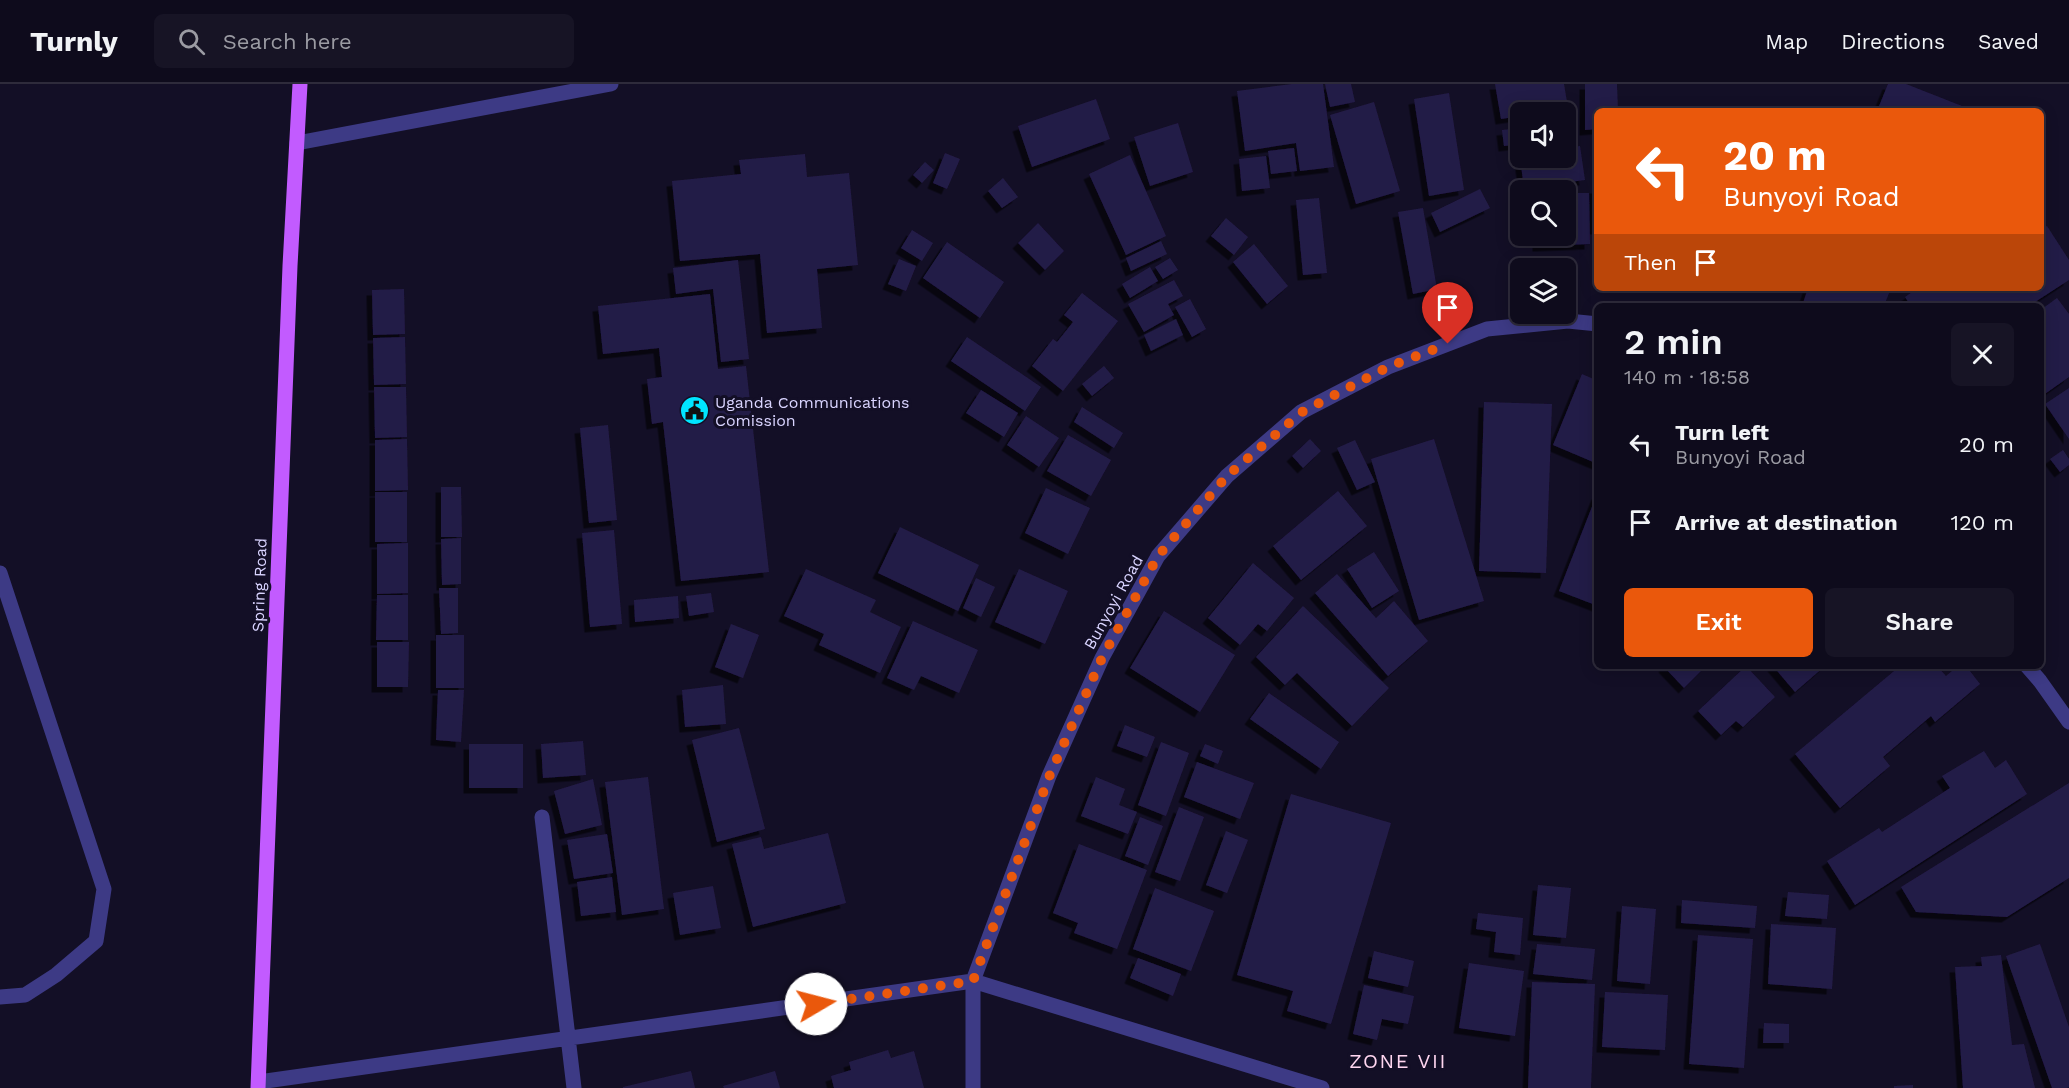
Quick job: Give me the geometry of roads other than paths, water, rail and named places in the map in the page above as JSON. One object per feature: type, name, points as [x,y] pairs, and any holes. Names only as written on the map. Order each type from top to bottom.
[{"type":"main road","name":"Spring Road","points":[[259,1085],[290,266],[300,84]]},
{"type":"street","points":[[297,143],[611,84]]},
{"type":"street","name":"Bunyoyi Road","points":[[973,1088],[973,981],[1049,777],[1102,658],[1158,556],[1227,476],[1302,412],[1388,367],[1487,330],[1569,321],[1594,324]]},
{"type":"street","points":[[0,573],[104,889],[96,941],[57,975],[25,995],[0,997]]},
{"type":"street","points":[[2030,669],[2069,722]]},
{"type":"street","points":[[542,817],[574,1088]]},
{"type":"street","points":[[259,1085],[973,981],[1322,1088]]},
{"type":"place","name":"Uganda Communications Comission","points":[[694,411]]},
{"type":"district","name":"ZONE VII","points":[[1398,1061]]}]
